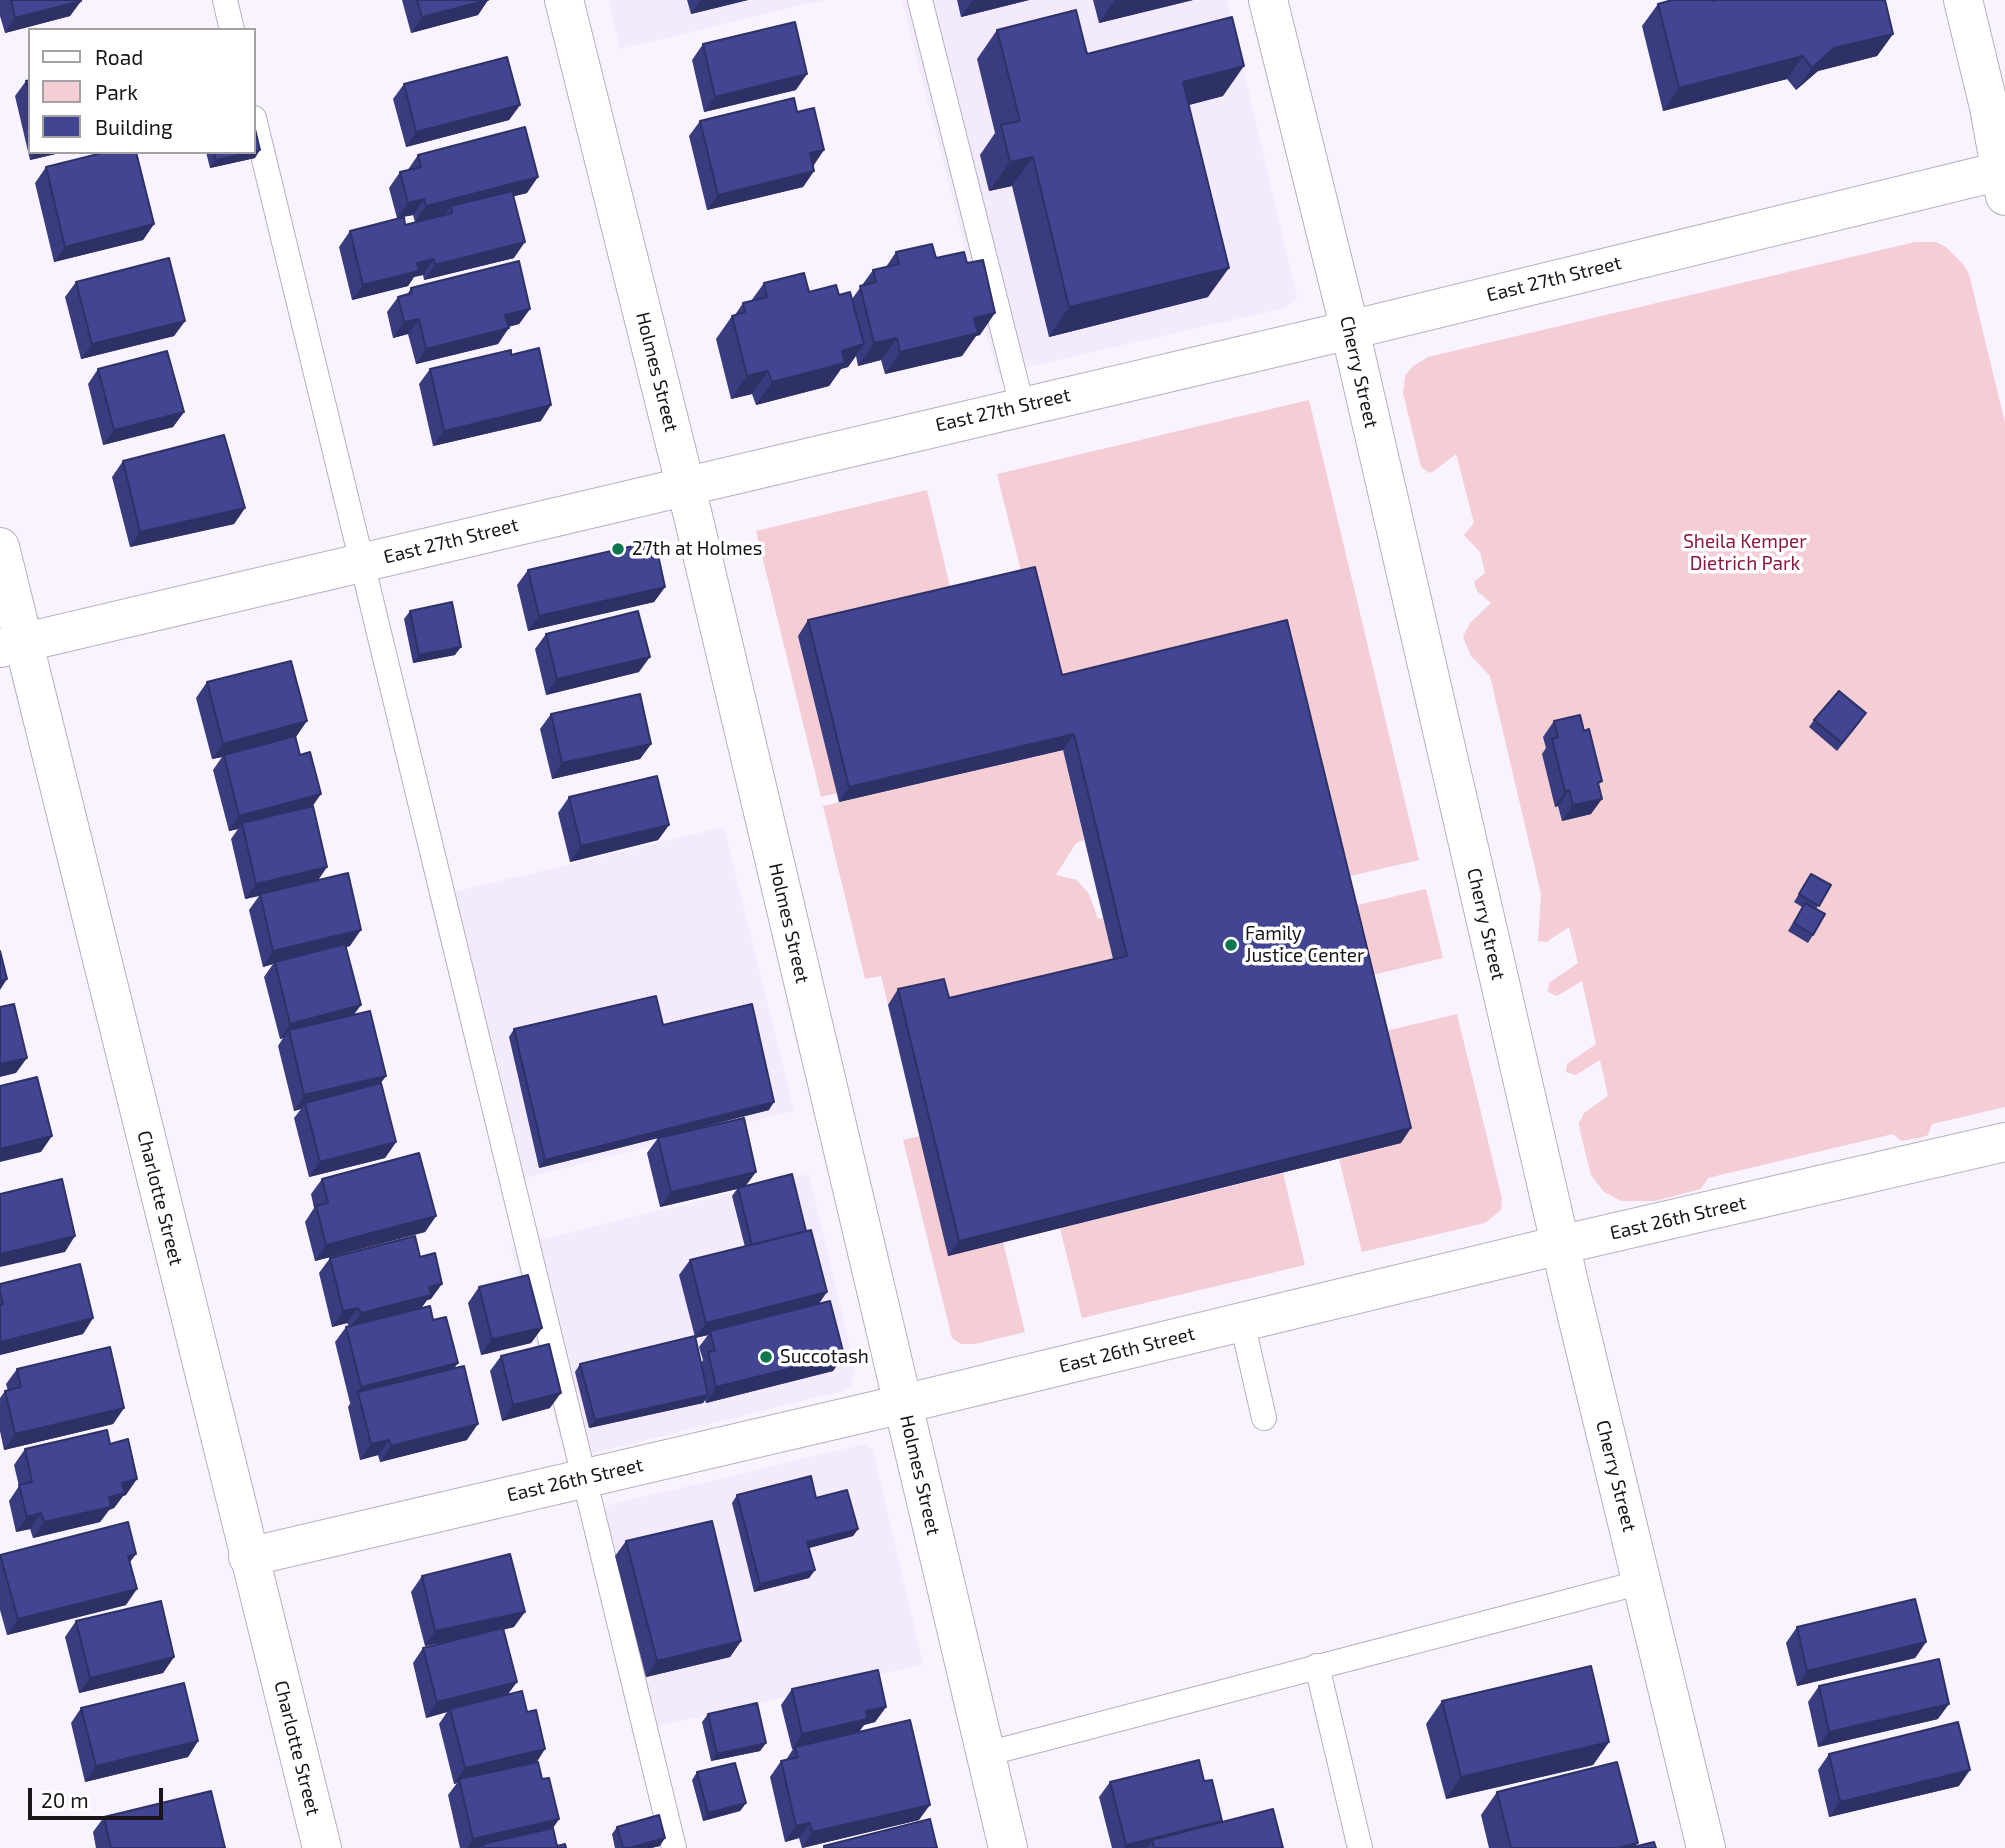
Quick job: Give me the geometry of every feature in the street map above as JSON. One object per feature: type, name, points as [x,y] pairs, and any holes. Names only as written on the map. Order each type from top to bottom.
[{"type":"street","name":"Holmes Street","points":[[564,0],[685,484],[1008,1848]]},
{"type":"street","name":"Cherry Street","points":[[1268,0],[1350,330],[1560,1245],[1706,1848]]},
{"type":"street","points":[[1963,0],[1990,107],[2003,179]]},
{"type":"street","name":"East 27th Street","points":[[12,646],[685,484],[2003,179]]},
{"type":"street","name":"Charlotte Street","points":[[0,547],[12,646],[323,1848]]},
{"type":"street","name":"East 26th Street","points":[[248,1557],[2005,1142]]},
{"type":"lane","points":[[225,0],[232,28]]},
{"type":"lane","points":[[920,0],[1022,406]]},
{"type":"lane","points":[[256,126],[674,1848]]},
{"type":"lane","points":[[1242,1322],[1264,1419]]},
{"type":"lane","points":[[986,1754],[1642,1582]]},
{"type":"lane","points":[[1317,1666],[1360,1848]]},
{"type":"shaded area","points":[[608,0],[824,0],[620,49]]},
{"type":"shaded area","points":[[902,0],[1227,0],[1297,297],[1287,306],[1276,310],[997,374]]},
{"type":"shaded area","points":[[724,827],[794,1111],[501,1184],[429,898]]},
{"type":"shaded area","points":[[809,1174],[855,1368],[851,1386],[843,1391],[566,1460],[511,1247]]},
{"type":"shaded area","points":[[865,1444],[873,1450],[923,1664],[636,1732],[580,1512]]},
{"type":"green space","name":"Sheila Kemper Dietrich Park","points":[[1915,242],[1936,242],[1946,247],[1969,274],[2005,423],[2005,1107],[1932,1124],[1928,1135],[1923,1137],[1901,1141],[1893,1134],[1708,1178],[1701,1189],[1655,1201],[1621,1201],[1604,1192],[1591,1175],[1580,1131],[1579,1123],[1584,1113],[1608,1096],[1600,1060],[1576,1075],[1566,1072],[1567,1064],[1596,1044],[1582,981],[1557,996],[1548,992],[1549,983],[1578,963],[1569,927],[1546,942],[1538,941],[1541,894],[1490,676],[1471,656],[1463,637],[1470,623],[1491,603],[1477,591],[1474,582],[1485,573],[1480,552],[1464,535],[1474,523],[1456,454],[1429,473],[1421,467],[1403,393],[1405,376],[1412,367],[1428,357]]},
{"type":"green space","points":[[1309,400],[1419,860],[1346,877],[1051,691],[997,474]]},
{"type":"green space","points":[[927,490],[953,599],[837,793],[821,797],[756,531]]},
{"type":"green space","points":[[1063,750],[1084,840],[1076,843],[1056,875],[1077,880],[1089,894],[1098,919],[1103,918],[1116,971],[938,1014],[888,1005],[881,976],[865,979],[823,806]]},
{"type":"green space","points":[[1426,889],[1443,958],[1360,978],[1353,906]]},
{"type":"green space","points":[[1457,1014],[1502,1199],[1501,1210],[1485,1223],[1362,1252],[1339,1159],[1373,1034]]},
{"type":"green space","points":[[920,1136],[1003,1242],[1025,1332],[975,1344],[961,1344],[952,1338],[903,1140]]},
{"type":"green space","points":[[1283,1173],[1305,1265],[1082,1318],[1060,1228]]},
{"type":"building","points":[[11,0],[81,0],[81,1],[15,18]]},
{"type":"building","points":[[417,0],[488,0],[422,17]]},
{"type":"building","points":[[1672,0],[1885,0],[1893,34],[1834,48],[1812,68],[1803,56],[1679,88],[1658,4]]},
{"type":"building","points":[[1076,10],[1087,54],[1232,17],[1244,66],[1183,82],[1229,268],[1069,307],[1033,157],[1010,162],[1001,125],[1020,121],[997,30]]},
{"type":"building","points":[[795,22],[807,74],[715,97],[703,44]]},
{"type":"building","points":[[507,57],[520,105],[416,132],[404,84]]},
{"type":"building","points":[[794,98],[797,112],[814,108],[824,150],[810,153],[814,171],[718,195],[700,121]]},
{"type":"building","points":[[525,127],[538,177],[426,206],[424,199],[408,203],[400,172],[421,167],[418,155]]},
{"type":"building","points":[[256,133],[260,150],[256,151]]},
{"type":"building","points":[[98,154],[136,154],[154,224],[65,247],[46,167]]},
{"type":"building","points":[[214,154],[242,154],[216,160]]},
{"type":"building","points":[[512,191],[525,242],[435,265],[434,259],[417,263],[419,271],[363,285],[350,231],[404,217],[405,225],[452,213],[451,206]]},
{"type":"building","points":[[932,244],[936,258],[964,252],[967,263],[983,260],[995,313],[974,318],[978,333],[900,352],[897,338],[874,343],[860,286],[876,282],[873,270],[899,264],[896,252]]},
{"type":"building","points":[[169,258],[185,321],[92,344],[76,282]]},
{"type":"building","points":[[519,261],[530,309],[505,315],[509,328],[426,349],[419,319],[404,322],[398,297],[412,293],[411,288]]},
{"type":"building","points":[[804,273],[809,292],[836,285],[839,295],[850,292],[864,344],[842,351],[845,363],[772,382],[768,371],[747,376],[732,316],[745,312],[743,303],[767,297],[764,283]]},
{"type":"building","points":[[539,348],[551,405],[444,431],[430,369],[511,350],[511,355]]},
{"type":"building","points":[[167,351],[184,412],[114,430],[98,369]]},
{"type":"building","points":[[224,435],[245,508],[140,532],[123,461]]},
{"type":"building","points":[[655,541],[665,587],[539,616],[528,570]]},
{"type":"building","name":"Family Justice Center","points":[[1035,567],[1062,675],[1287,620],[1411,1128],[959,1241],[898,989],[944,979],[949,998],[1127,956],[1074,734],[849,787],[808,620]]},
{"type":"building","points":[[452,602],[461,647],[419,655],[410,611]]},
{"type":"building","points":[[638,611],[650,657],[557,679],[546,634]]},
{"type":"building","points":[[291,661],[307,721],[223,744],[207,682]]},
{"type":"building","points":[[1839,691],[1866,713],[1842,743],[1814,720]]},
{"type":"building","points":[[640,694],[651,744],[562,763],[551,714]]},
{"type":"building","points":[[1580,715],[1584,731],[1589,729],[1602,781],[1598,783],[1602,799],[1573,805],[1569,790],[1565,791],[1552,739],[1558,737],[1554,721]]},
{"type":"building","points":[[295,736],[300,755],[310,752],[321,794],[239,816],[224,755]]},
{"type":"building","points":[[657,776],[669,825],[581,846],[569,797]]},
{"type":"building","points":[[313,806],[327,867],[256,884],[242,823]]},
{"type":"building","points":[[348,873],[361,930],[273,951],[260,894]]},
{"type":"building","points":[[1811,874],[1831,885],[1819,906],[1799,894]]},
{"type":"building","points":[[1805,903],[1825,914],[1813,935],[1794,923]]},
{"type":"building","points":[[345,944],[361,1005],[290,1024],[275,962]]},
{"type":"building","points":[[0,951],[7,979],[0,981]]},
{"type":"building","points":[[656,996],[663,1025],[752,1004],[774,1102],[545,1160],[514,1029]]},
{"type":"building","points":[[14,1004],[27,1058],[0,1064],[0,1007]]},
{"type":"building","points":[[370,1011],[386,1076],[304,1095],[289,1030]]},
{"type":"building","points":[[37,1077],[52,1136],[0,1149],[0,1086]]},
{"type":"building","points":[[381,1083],[396,1142],[320,1162],[305,1103]]},
{"type":"building","points":[[744,1118],[756,1172],[671,1192],[658,1138]]},
{"type":"building","points":[[419,1153],[436,1216],[326,1245],[316,1206],[328,1203],[322,1179]]},
{"type":"building","points":[[792,1174],[806,1231],[752,1245],[738,1188]]},
{"type":"building","points":[[62,1179],[75,1236],[0,1254],[0,1194]]},
{"type":"building","points":[[811,1230],[827,1292],[706,1323],[690,1260]]},
{"type":"building","points":[[415,1236],[420,1257],[435,1253],[442,1284],[429,1287],[431,1295],[361,1313],[358,1308],[343,1311],[330,1258]]},
{"type":"building","points":[[80,1264],[93,1318],[1,1342],[0,1305],[3,1304],[0,1284]]},
{"type":"building","points":[[528,1275],[542,1328],[492,1339],[479,1287]]},
{"type":"building","name":"Succotash","points":[[830,1301],[844,1355],[716,1387],[708,1352],[715,1351],[710,1331]]},
{"type":"building","points":[[430,1306],[433,1320],[446,1317],[458,1363],[361,1387],[346,1327]]},
{"type":"building","points":[[695,1336],[708,1395],[595,1420],[580,1364]]},
{"type":"building","points":[[549,1344],[561,1393],[513,1405],[501,1356]]},
{"type":"building","points":[[110,1347],[124,1408],[15,1434],[5,1391],[21,1387],[17,1369]]},
{"type":"building","points":[[464,1366],[478,1424],[391,1446],[389,1440],[371,1444],[358,1392]]},
{"type":"building","points":[[107,1430],[110,1444],[128,1439],[137,1479],[122,1483],[125,1493],[109,1497],[111,1507],[44,1522],[41,1513],[27,1517],[19,1485],[32,1482],[25,1449]]},
{"type":"building","points":[[811,1476],[816,1498],[847,1490],[858,1529],[807,1542],[815,1570],[760,1584],[737,1495]]},
{"type":"building","points":[[712,1521],[741,1641],[657,1661],[626,1541]]},
{"type":"building","points":[[128,1522],[136,1554],[128,1556],[137,1589],[18,1619],[0,1555]]},
{"type":"building","points":[[510,1554],[525,1612],[435,1631],[422,1576]]},
{"type":"building","points":[[1915,1599],[1926,1642],[1807,1671],[1797,1627]]},
{"type":"building","points":[[161,1601],[174,1657],[90,1678],[76,1621]]},
{"type":"building","points":[[503,1628],[517,1682],[437,1702],[423,1648]]},
{"type":"building","points":[[1939,1659],[1949,1704],[1829,1732],[1819,1686]]},
{"type":"building","points":[[1591,1666],[1609,1742],[1461,1777],[1442,1701]]},
{"type":"building","points":[[878,1670],[886,1707],[866,1711],[867,1719],[802,1734],[792,1689]]},
{"type":"building","points":[[184,1683],[198,1741],[96,1766],[81,1708]]},
{"type":"building","points":[[522,1691],[527,1712],[536,1710],[545,1749],[465,1768],[450,1709]]},
{"type":"building","points":[[757,1703],[766,1743],[717,1754],[708,1714]]},
{"type":"building","points":[[910,1720],[930,1805],[812,1832],[810,1823],[796,1826],[781,1761],[798,1757],[795,1747]]},
{"type":"building","points":[[1958,1722],[1970,1770],[1840,1802],[1829,1754]]},
{"type":"building","points":[[1199,1760],[1204,1781],[1212,1780],[1222,1821],[1126,1845],[1110,1782]]},
{"type":"building","points":[[538,1762],[542,1779],[549,1778],[559,1819],[473,1839],[459,1779]]},
{"type":"building","points":[[1617,1762],[1638,1843],[1618,1848],[1511,1848],[1497,1792]]},
{"type":"building","points":[[735,1763],[746,1803],[708,1813],[697,1772]]},
{"type":"building","points":[[211,1791],[225,1848],[111,1848],[104,1817]]},
{"type":"building","points":[[1273,1809],[1283,1848],[1154,1848],[1152,1840]]},
{"type":"building","points":[[659,1815],[665,1838],[623,1848],[617,1827]]},
{"type":"building","points":[[930,1819],[937,1848],[824,1848],[824,1846]]},
{"type":"building","points":[[553,1828],[557,1846],[565,1844],[566,1848],[484,1848],[483,1844]]},
{"type":"building","points":[[1654,1842],[1656,1848],[1629,1848]]},
{"type":"place","name":"27th at Holmes","points":[[618,549]]},
{"type":"place","name":"Family Justice Center","points":[[1231,945]]},
{"type":"place","name":"Succotash","points":[[766,1357]]}]
